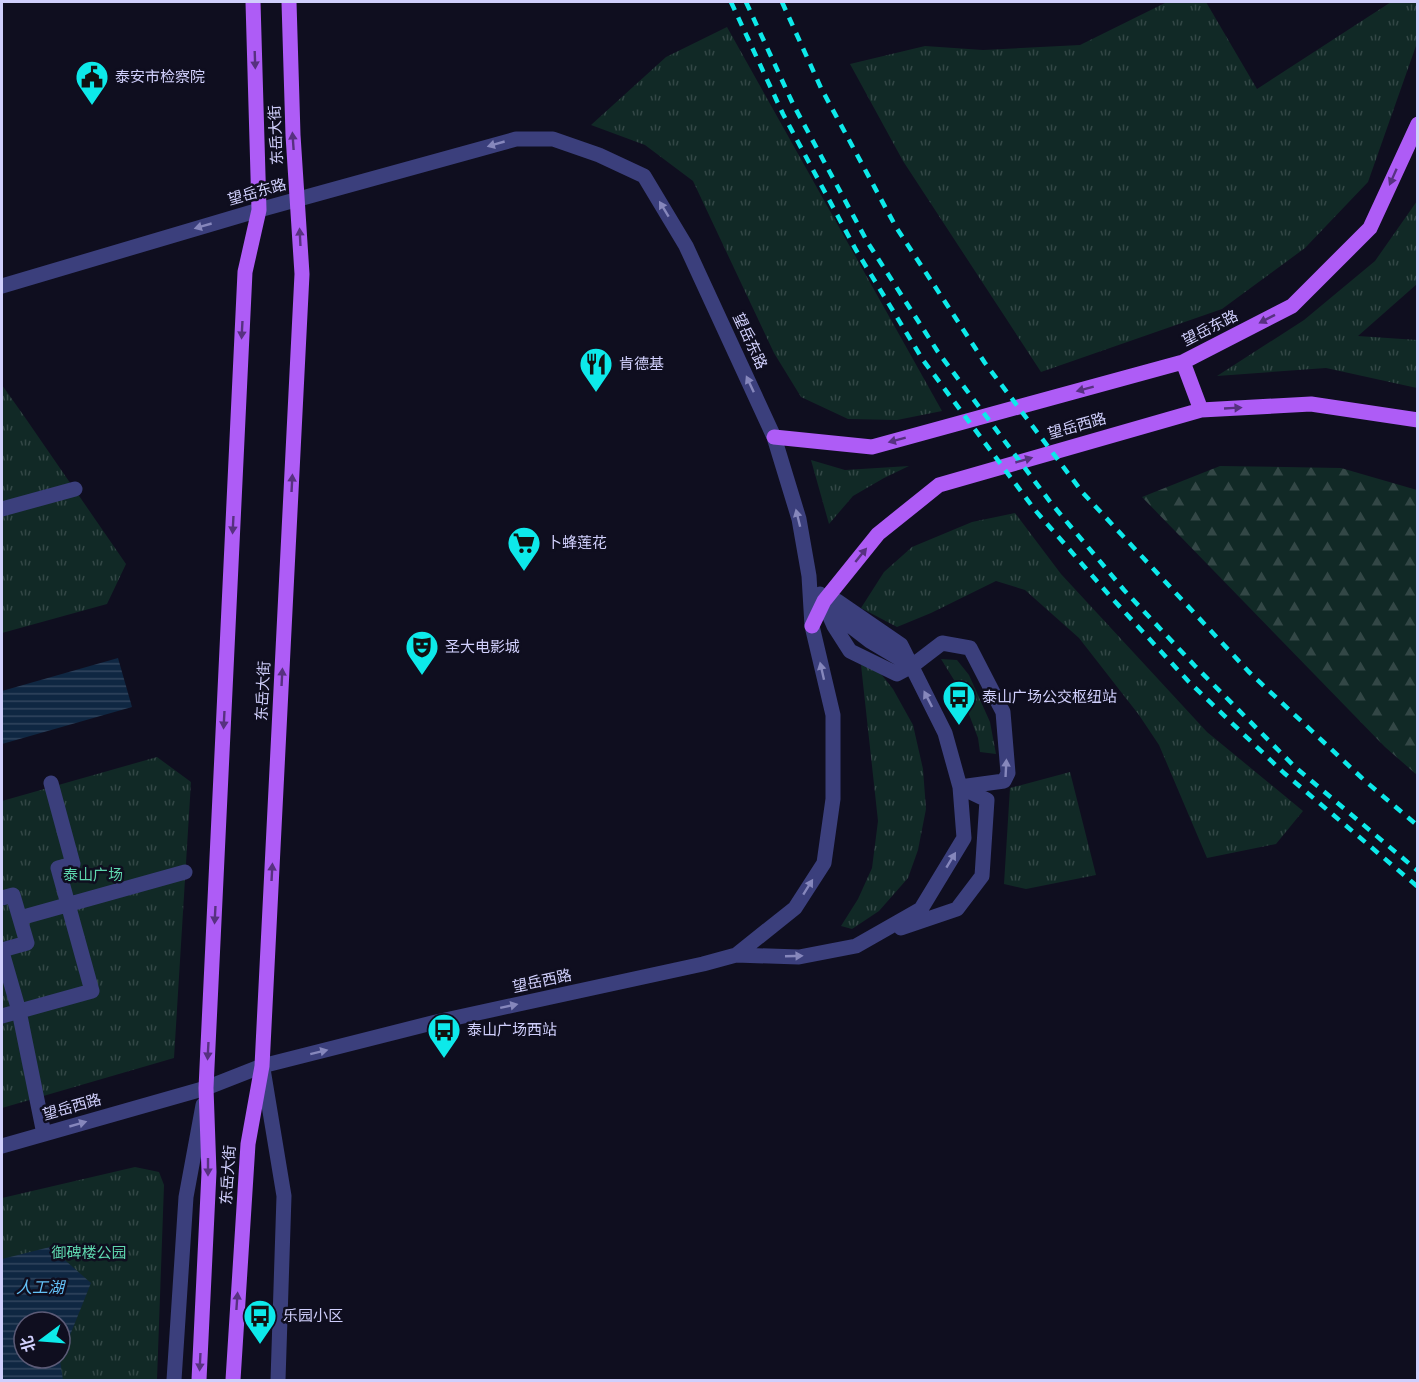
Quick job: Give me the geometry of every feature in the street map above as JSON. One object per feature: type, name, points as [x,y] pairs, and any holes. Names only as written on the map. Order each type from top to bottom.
[{"type":"main road","name":"东岳大街","points":[[199,1380],[209,1172],[206,1088],[245,272],[259,210],[253,2]]},
{"type":"main road","name":"东岳大街","points":[[233,1380],[248,1144],[262,1066],[302,274],[293,135],[288,2]]},
{"type":"main road","name":"望岳东路","points":[[774,437],[872,447],[1183,362],[1292,306],[1370,228],[1418,124]]},
{"type":"main road","points":[[1183,362],[1201,410]]},
{"type":"main road","name":"望岳西路","points":[[812,626],[824,601],[878,534],[939,485],[1201,410],[1311,404],[1418,420]]},
{"type":"street","name":"望岳东路","points":[[2,286],[259,210],[516,139],[553,139],[600,155],[644,176],[686,246],[774,437]]},
{"type":"street","name":"望岳西路","points":[[2,1146],[206,1088],[262,1066],[436,1022],[736,956],[795,908],[824,863],[833,799],[833,715],[812,626],[809,576],[799,519],[774,437]]},
{"type":"street","points":[[2,509],[75,489]]},
{"type":"street","points":[[736,956],[799,957],[855,946],[921,909],[964,838],[960,787],[945,733],[912,666],[870,641],[848,624],[824,601],[809,576]]},
{"type":"street","points":[[912,666],[942,643],[970,648],[1003,712],[1008,773],[1005,781],[960,787]]},
{"type":"street","points":[[2,1016],[92,991],[58,868],[73,864],[51,783]]},
{"type":"street","points":[[870,938],[957,909],[982,876],[987,800],[960,787]]},
{"type":"street","points":[[20,918],[185,872]]},
{"type":"street","points":[[2,898],[13,895],[27,943],[2,951],[19,1011],[44,1134]]},
{"type":"street","points":[[262,1066],[284,1196],[278,1380]]},
{"type":"street","points":[[174,1380],[186,1197],[206,1088]]},
{"type":"green space","points":[[1167,2],[1206,2],[1257,89],[1391,2],[1417,2],[1417,43],[1368,182],[1305,248],[1222,309],[1041,372],[903,161],[850,64],[925,46],[983,50],[1080,45]]},
{"type":"green space","points":[[727,27],[942,411],[897,420],[848,419],[801,397],[774,353],[693,181],[645,145],[591,125],[666,57]]},
{"type":"green space","points":[[1417,201],[1417,284],[1358,336],[1417,340],[1417,388],[1326,368],[1217,376],[1304,320],[1375,261]]},
{"type":"green space","points":[[2,385],[126,564],[107,604],[2,633]]},
{"type":"green space","points":[[811,460],[845,470],[909,466],[853,496],[829,524]]},
{"type":"green space","points":[[1220,466],[1341,468],[1417,490],[1417,775],[1385,747],[1142,497]]},
{"type":"green space","points":[[1015,513],[1061,574],[1207,732],[1303,811],[1276,844],[1207,858],[1159,745],[1139,715],[1079,638],[1025,590],[996,581],[897,627],[861,608],[884,572],[912,547],[972,522]]},
{"type":"green space","points":[[941,659],[957,660],[969,675],[990,722],[996,754],[980,752],[978,738],[959,688]]},
{"type":"green space","points":[[873,664],[893,689],[913,725],[923,769],[926,809],[918,850],[908,878],[879,911],[852,929],[841,926],[858,899],[872,868],[878,821],[861,665]]},
{"type":"green space","name":"泰山广场","points":[[157,757],[191,782],[174,1058],[2,1108],[2,801]]},
{"type":"green space","points":[[1070,772],[1096,875],[1026,889],[1004,884],[1010,788]]},
{"type":"green space","name":"御碑楼公园","points":[[135,1167],[159,1172],[164,1185],[157,1380],[2,1380],[2,1198]]},
{"type":"water","points":[[118,658],[132,707],[2,744],[2,691]]},
{"type":"water","name":"人工湖","points":[[50,1247],[91,1283],[72,1330],[72,1310],[12,1310],[12,1370],[62,1370],[63,1380],[2,1380],[2,1259]]},
{"type":"railway","points":[[731,2],[783,114],[856,250],[923,360],[1035,510],[1189,682],[1284,773],[1418,887]]},
{"type":"railway","points":[[746,2],[793,104],[868,243],[938,352],[1051,503],[1124,590],[1295,767],[1418,871]]},
{"type":"railway","points":[[782,2],[821,88],[896,227],[985,363],[1083,493],[1249,672],[1364,780],[1418,826]]},
{"type":"place","name":"泰安市检察院","points":[[92,106]]},
{"type":"place","name":"肯德基","points":[[596,393]]},
{"type":"place","name":"卜蜂莲花","points":[[524,572]]},
{"type":"place","name":"圣大电影城","points":[[422,676]]},
{"type":"place","name":"泰山广场公交枢纽站","points":[[959,726]]},
{"type":"place","name":"泰山广场西站","points":[[444,1059]]},
{"type":"place","name":"乐园小区","points":[[260,1345]]}]
